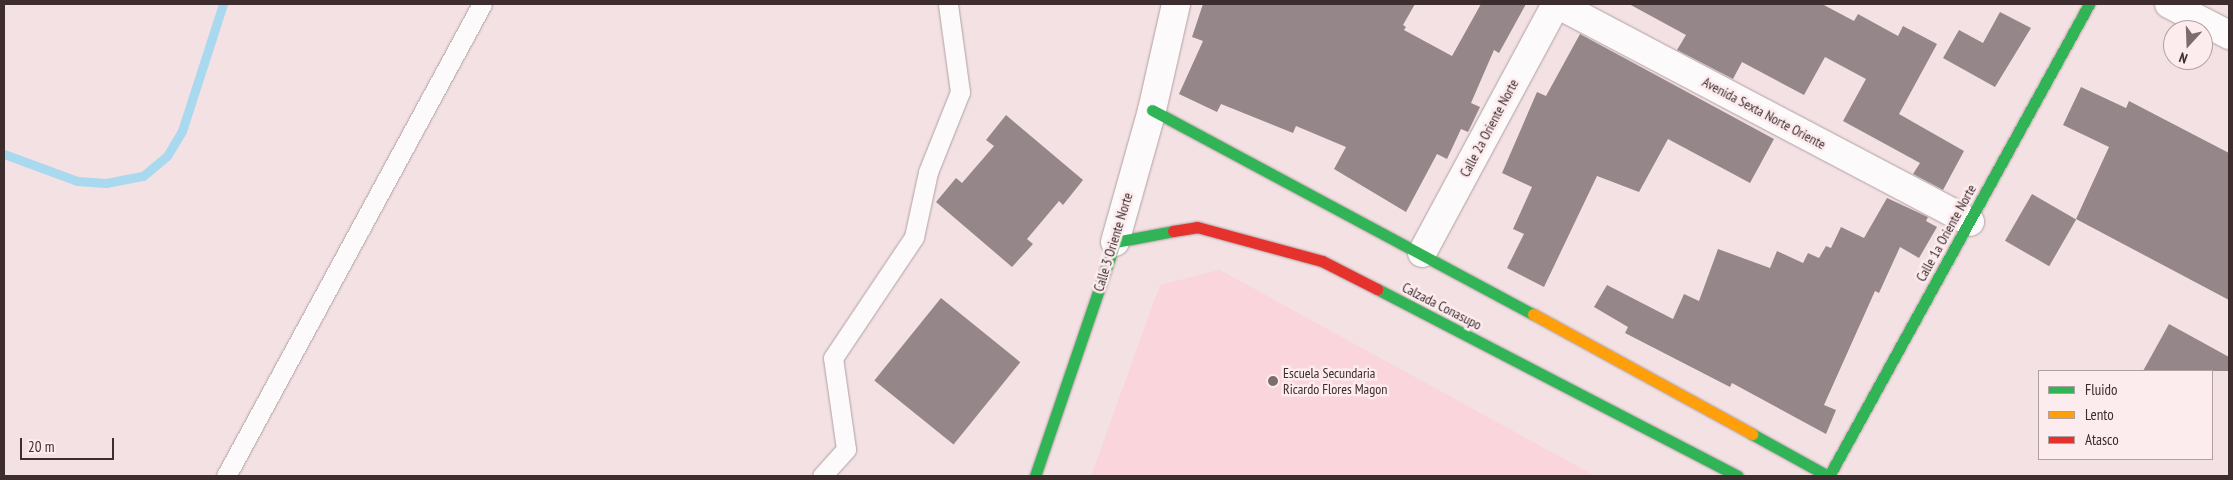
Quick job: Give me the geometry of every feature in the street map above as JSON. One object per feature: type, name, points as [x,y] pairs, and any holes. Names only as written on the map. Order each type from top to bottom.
[{"type":"street","name":"Calle 3 Oriente Norte","points":[[1035,476],[1115,242],[1152,110],[1176,4]]},
{"type":"street","name":"Avenida Sexta Norte Oriente","points":[[1557,4],[1970,222]]},
{"type":"street","name":"Calle 2a Oriente Norte","points":[[1422,253],[1557,4]]},
{"type":"street","name":"Calle 1a Oriente Norte","points":[[1828,476],[2089,4]]},
{"type":"street","points":[[2169,4],[2229,35]]},
{"type":"street","points":[[1152,110],[1422,253],[1828,476]]},
{"type":"street","name":"Calzada Conasupo","points":[[1115,242],[1196,227],[1322,261],[1738,476]]},
{"type":"lane","points":[[226,476],[482,4]]},
{"type":"lane","points":[[822,476],[846,449],[833,358],[914,237],[928,172],[960,92],[948,4]]},
{"type":"shaded area","name":"Escuela Secundaria Ricardo Flores Magon","points":[[1220,270],[1595,476],[1091,476],[1160,285]]},
{"type":"building","points":[[1203,4],[1415,4],[1403,25],[1406,27],[1404,30],[1452,56],[1481,4],[1526,4],[1499,53],[1494,50],[1471,103],[1480,107],[1468,132],[1461,129],[1447,159],[1437,154],[1406,212],[1334,169],[1346,147],[1296,126],[1293,133],[1221,104],[1217,112],[1179,94],[1203,41],[1192,37]]},
{"type":"building","points":[[1629,4],[1822,4],[1854,21],[1858,14],[1898,36],[1903,26],[1937,44],[1899,114],[1964,151],[1943,190],[1913,174],[1920,163],[1843,121],[1866,79],[1825,57],[1804,95],[1742,62],[1733,79],[1677,50],[1686,35]]},
{"type":"building","points":[[2000,12],[2031,28],[1995,87],[1943,58],[1959,30],[1983,43]]},
{"type":"building","points":[[1580,34],[1774,139],[1750,183],[1668,139],[1639,192],[1597,176],[1544,287],[1507,268],[1524,234],[1513,229],[1532,187],[1502,173],[1537,92],[1546,96]]},
{"type":"building","points":[[2081,87],[2126,108],[2129,101],[2229,153],[2229,300],[2076,219],[2109,147],[2063,125]]},
{"type":"building","points":[[1006,115],[1083,180],[1063,205],[1059,201],[1027,239],[1033,244],[1012,267],[936,202],[956,178],[962,183],[994,146],[986,140]]},
{"type":"building","points":[[2032,194],[2076,219],[2049,266],[2005,241]]},
{"type":"building","points":[[1887,198],[1928,217],[1926,221],[1937,227],[1919,258],[1900,247],[1879,293],[1875,291],[1824,405],[1836,410],[1826,434],[1732,383],[1730,387],[1625,333],[1628,327],[1594,307],[1607,285],[1673,319],[1684,294],[1699,301],[1718,249],[1770,268],[1777,251],[1803,263],[1808,253],[1819,258],[1826,246],[1831,248],[1841,227],[1864,238]]},
{"type":"building","points":[[941,298],[1020,362],[954,445],[874,380]]},
{"type":"building","points":[[2169,324],[2229,357],[2229,371],[2144,370]]},
{"type":"waterway","points":[[4,154],[77,181],[106,183],[143,176],[167,156],[182,131],[223,4]]},
{"type":"traffic: fast","points":[[1829,476],[2089,4]]},
{"type":"traffic: fast","points":[[1152,110],[1533,314]]},
{"type":"traffic: fast","points":[[1035,476],[1115,242],[1173,231]]},
{"type":"traffic: fast","points":[[1377,289],[1737,476]]},
{"type":"traffic: fast","points":[[1752,434],[1828,476]]},
{"type":"traffic: slow","points":[[1533,314],[1752,434]]},
{"type":"traffic: jam","points":[[1173,231],[1197,227],[1322,261],[1377,289]]},
{"type":"place","name":"Escuela Secundaria Ricardo Flores Magon","points":[[1273,381]]}]
